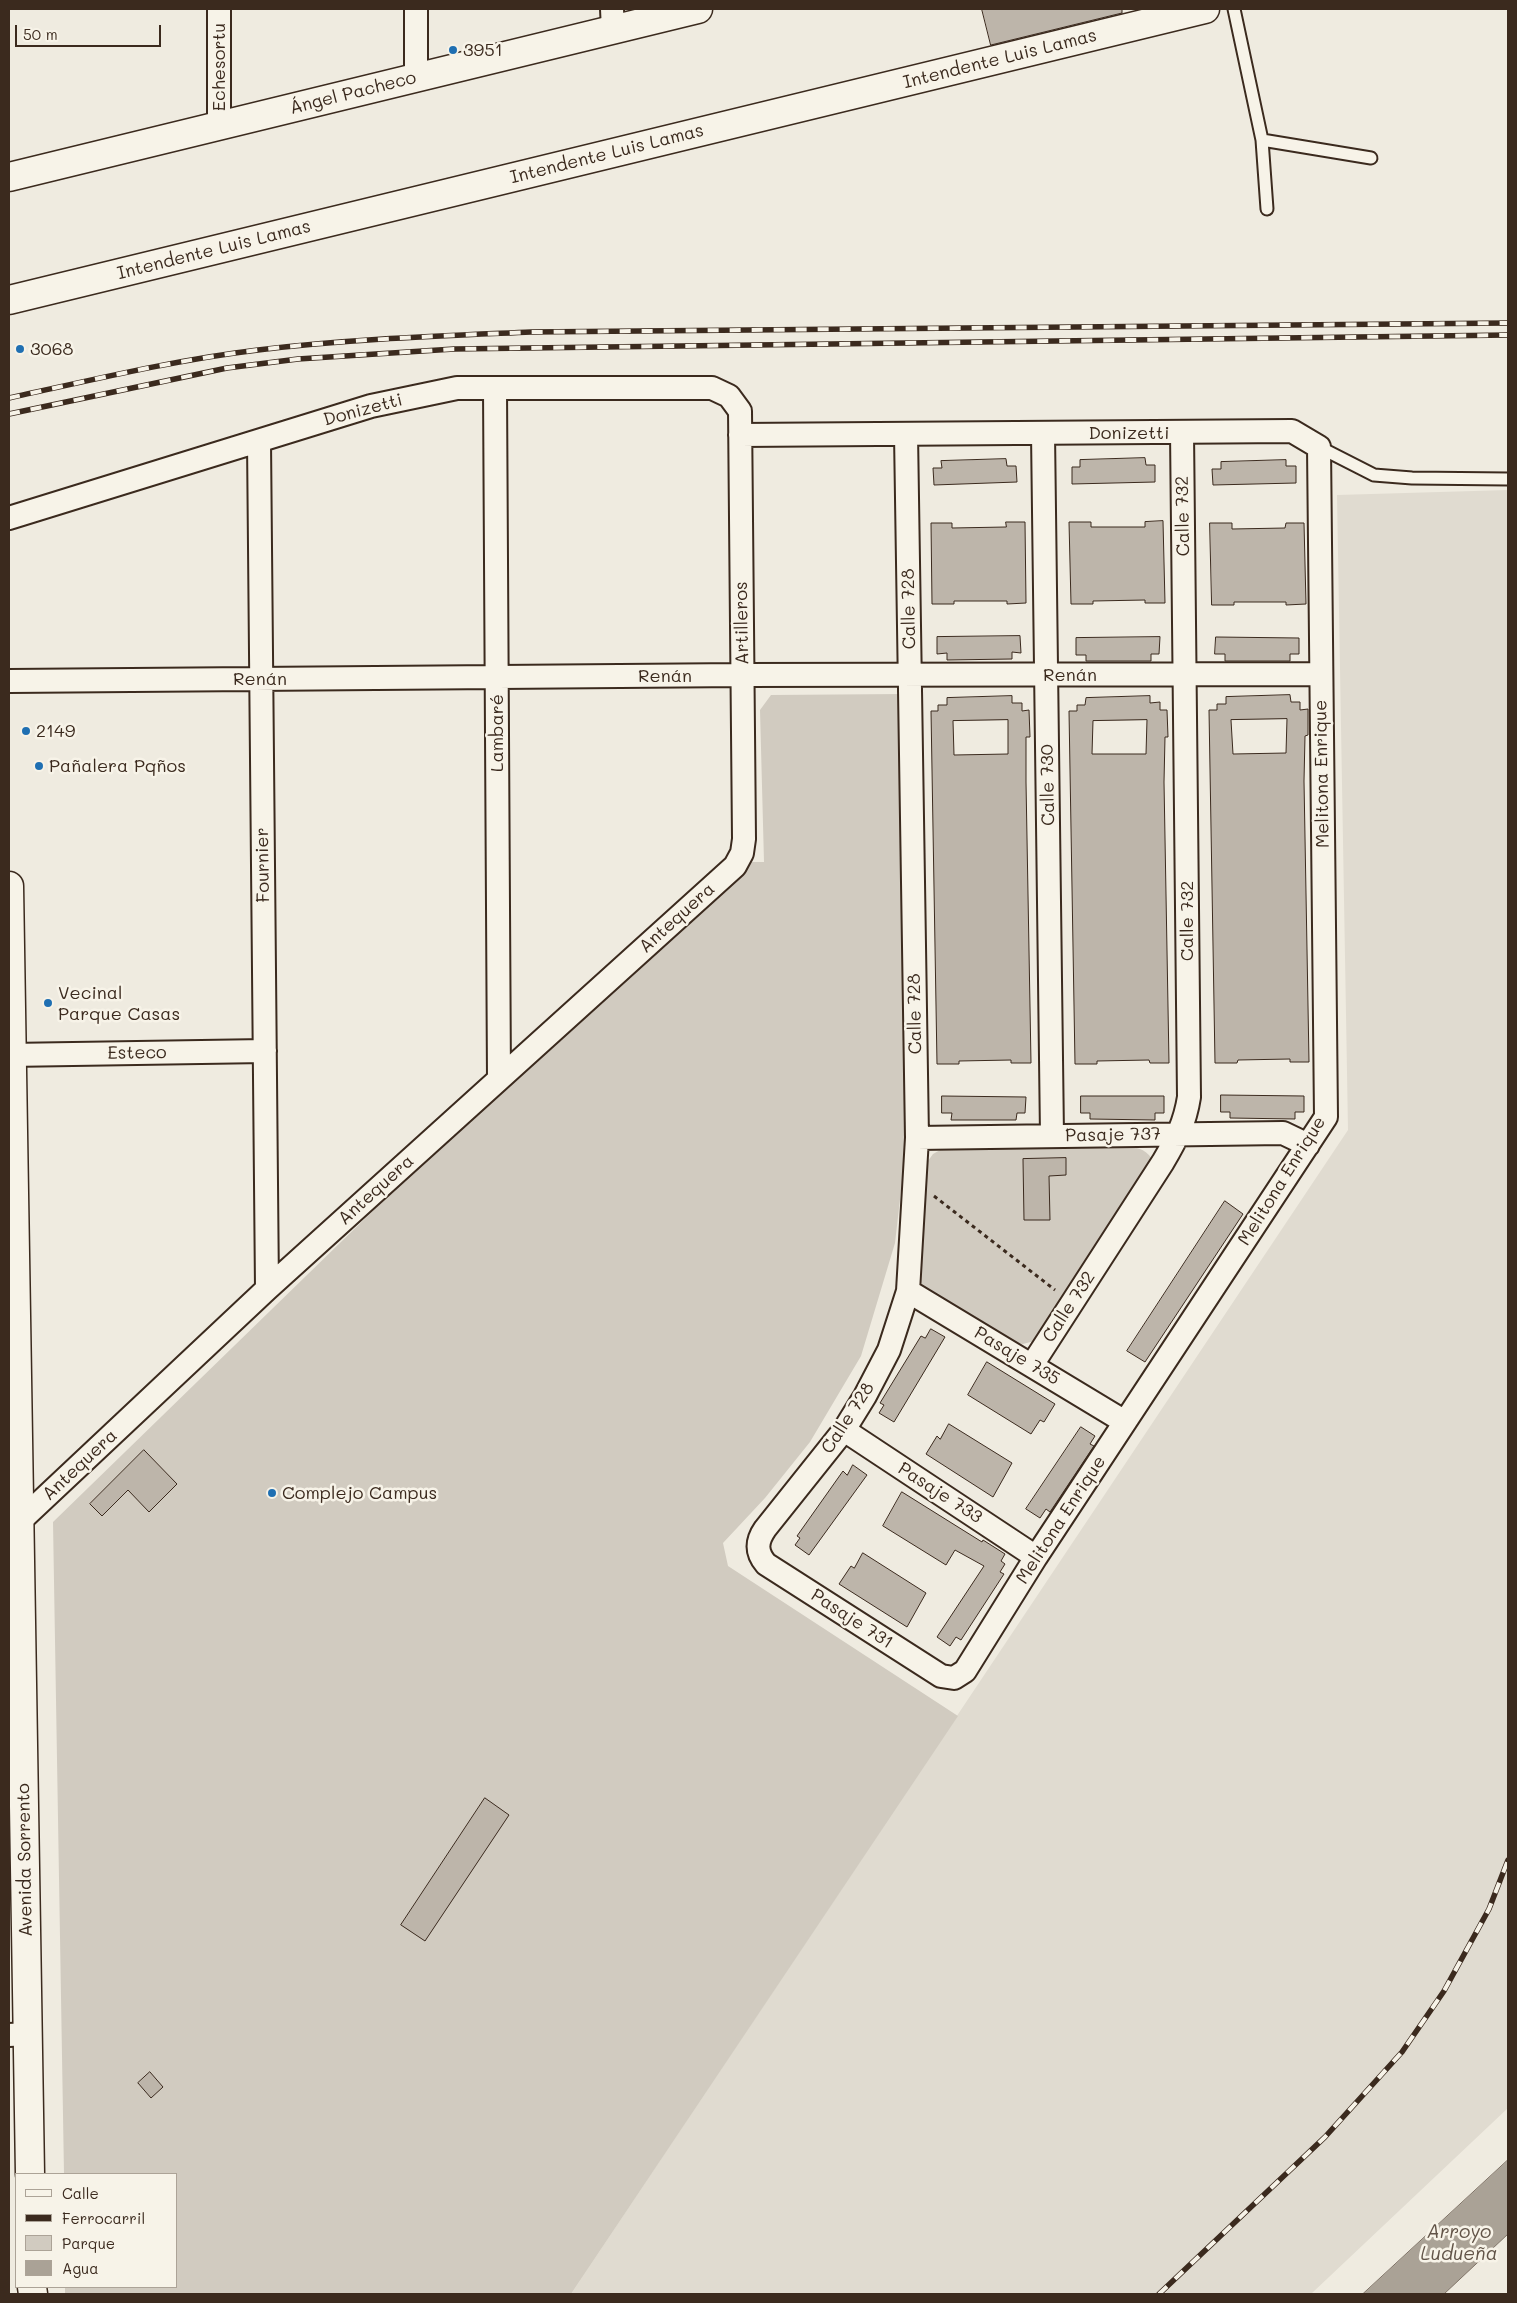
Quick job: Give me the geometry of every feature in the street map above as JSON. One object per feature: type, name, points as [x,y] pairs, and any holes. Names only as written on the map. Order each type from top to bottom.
[{"type":"main road","name":"Ángel Pacheco","points":[[9,177],[416,78],[612,19],[698,9]]},
{"type":"main road","name":"Intendente Luis Lamas","points":[[9,300],[1205,9]]},
{"type":"main road","name":"Avenida Sorrento","points":[[9,886],[18,2034],[30,2173]]},
{"type":"street","name":"Echesortu","points":[[219,9],[219,126]]},
{"type":"street","points":[[416,9],[416,78]]},
{"type":"street","name":"Donizetti","points":[[9,518],[371,406],[457,388],[712,388],[729,396]]},
{"type":"street","name":"Lambaré","points":[[495,388],[499,1078]]},
{"type":"street","name":"Artilleros","points":[[729,396],[740,411],[744,839],[742,852]]},
{"type":"street","name":"Donizetti","points":[[740,436],[1292,431],[1319,447]]},
{"type":"street","name":"Calle 732","points":[[1032,1365],[1180,1134],[1189,1097],[1182,432]]},
{"type":"street","name":"Calle 730","points":[[1043,433],[1052,1136]]},
{"type":"street","name":"Calle 728","points":[[757,1548],[759,1538],[765,1529],[844,1430],[889,1350],[908,1290],[917,1138],[906,434]]},
{"type":"street","name":"Fournier","points":[[259,440],[267,1289]]},
{"type":"street","name":"Melitona Enrique","points":[[954,1678],[965,1671],[1036,1556],[1326,1117],[1319,447]]},
{"type":"street","name":"Renán","points":[[9,682],[742,675],[1321,674]]},
{"type":"street","name":"Antequera","points":[[14,1523],[267,1289],[736,866],[742,852]]},
{"type":"street","name":"Esteco","points":[[10,1055],[265,1051]]},
{"type":"street","name":"Pasaje 737","points":[[917,1138],[1283,1133],[1308,1145]]},
{"type":"street","name":"Pasaje 735","points":[[908,1290],[1125,1422]]},
{"type":"street","name":"Pasaje 733","points":[[844,1430],[1036,1556]]},
{"type":"street","name":"Pasaje 731","points":[[757,1548],[766,1564],[941,1676],[954,1678]]},
{"type":"lane","points":[[1234,9],[1262,140],[1267,209]]},
{"type":"lane","points":[[1262,140],[1371,158]]},
{"type":"lane","name":"Donizetti","points":[[1319,447],[1374,474],[1412,478],[1508,480]]},
{"type":"path","points":[[915,1182],[1071,1303]]},
{"type":"shaded area","points":[[1508,490],[1508,2108],[1311,2294],[571,2294],[1348,1130],[1337,495]]},
{"type":"green space","points":[[903,694],[906,1147],[895,1243],[861,1356],[810,1442],[765,1498],[723,1543],[728,1566],[958,1716],[571,2294],[65,2294],[65,2288],[178,2288],[178,2173],[64,2173],[53,1522],[489,1098],[750,862],[764,862],[760,710],[771,695]]},
{"type":"green space","points":[[949,1145],[1123,1146],[1143,1150],[1152,1159],[1038,1340],[1023,1344],[1008,1342],[926,1289],[917,1279],[925,1165],[933,1154]]},
{"type":"water","name":"Arroyo Ludueña","points":[[1508,2160],[1508,2234],[1444,2294],[1363,2294]]},
{"type":"building","points":[[982,9],[1122,9],[1122,13],[991,45]]},
{"type":"building","points":[[1145,458],[1146,465],[1155,465],[1155,482],[1072,484],[1072,467],[1080,467],[1080,460]]},
{"type":"building","points":[[1006,459],[1007,466],[1016,466],[1017,482],[934,485],[933,468],[942,468],[941,461]]},
{"type":"building","points":[[1286,460],[1286,466],[1296,466],[1296,483],[1213,485],[1212,469],[1221,469],[1221,462]]},
{"type":"building","points":[[1163,521],[1165,603],[1145,603],[1145,600],[1093,601],[1093,604],[1071,604],[1069,522],[1091,522],[1091,527],[1145,527],[1145,522]]},
{"type":"building","points":[[1006,522],[1025,522],[1026,603],[1007,604],[1007,601],[954,601],[954,604],[932,604],[931,523],[952,523],[952,528],[1006,527]]},
{"type":"building","points":[[1210,523],[1232,523],[1232,529],[1285,528],[1286,523],[1304,523],[1306,604],[1286,605],[1286,602],[1234,602],[1234,605],[1212,605]]},
{"type":"building","points":[[1020,636],[1021,653],[1012,652],[1012,659],[947,660],[947,653],[937,654],[937,637]]},
{"type":"building","points":[[1160,637],[1159,654],[1151,654],[1151,661],[1086,661],[1086,655],[1076,655],[1076,638]]},
{"type":"building","points":[[1216,637],[1299,638],[1299,654],[1290,654],[1290,661],[1225,661],[1225,654],[1215,654]]},
{"type":"building","points":[[1290,695],[1291,702],[1300,702],[1300,710],[1308,709],[1304,781],[1309,1062],[1290,1062],[1290,1059],[1238,1060],[1237,1063],[1215,1063],[1209,710],[1217,710],[1217,704],[1226,704],[1226,697]],"holes":[[[1287,719],[1286,753],[1233,754],[1231,720]]]},
{"type":"building","points":[[1012,696],[1012,703],[1022,703],[1022,711],[1029,710],[1030,737],[1026,737],[1026,782],[1031,1063],[1011,1063],[1011,1060],[959,1061],[959,1064],[937,1064],[931,711],[938,711],[938,705],[947,705],[947,698]],"holes":[[[1008,720],[1008,754],[954,755],[953,721]]]},
{"type":"building","points":[[1150,696],[1150,703],[1160,702],[1160,710],[1167,710],[1168,737],[1165,737],[1164,782],[1169,1063],[1150,1063],[1149,1060],[1097,1061],[1097,1064],[1075,1064],[1069,711],[1077,711],[1077,705],[1085,705],[1086,698]],"holes":[[[1147,720],[1146,754],[1092,754],[1093,721]]]},
{"type":"building","points":[[1221,1095],[1304,1096],[1304,1112],[1295,1112],[1295,1119],[1230,1118],[1230,1112],[1221,1112]]},
{"type":"building","points":[[942,1096],[1026,1097],[1025,1113],[1017,1113],[1016,1120],[951,1120],[952,1113],[942,1113]]},
{"type":"building","points":[[1081,1096],[1164,1096],[1164,1113],[1155,1113],[1155,1120],[1090,1119],[1090,1113],[1081,1113]]},
{"type":"building","points":[[1066,1158],[1066,1175],[1049,1176],[1050,1220],[1024,1220],[1023,1159]]},
{"type":"building","points":[[1225,1201],[1243,1214],[1145,1362],[1127,1351]]},
{"type":"building","points":[[931,1329],[945,1337],[894,1422],[879,1413],[884,1405],[880,1403],[921,1336],[925,1338]]},
{"type":"building","points":[[987,1362],[1055,1404],[1044,1422],[1040,1420],[1031,1434],[968,1395]]},
{"type":"building","points":[[949,1424],[1012,1463],[993,1497],[926,1454],[937,1436],[940,1439]]},
{"type":"building","points":[[1081,1427],[1095,1436],[1090,1444],[1094,1446],[1050,1512],[1046,1509],[1040,1518],[1026,1509]]},
{"type":"building","points":[[144,1450],[177,1484],[149,1512],[128,1490],[102,1516],[90,1504]]},
{"type":"building","points":[[853,1465],[867,1475],[809,1555],[795,1545],[800,1538],[797,1536],[843,1471],[847,1475]]},
{"type":"building","points":[[902,1492],[982,1542],[983,1540],[1005,1554],[1001,1561],[1005,1564],[1000,1572],[1004,1574],[961,1640],[956,1637],[950,1646],[937,1637],[984,1566],[955,1550],[946,1565],[883,1526]]},
{"type":"building","points":[[863,1553],[926,1593],[907,1627],[839,1584],[851,1566],[854,1568]]},
{"type":"building","points":[[485,1798],[509,1815],[425,1941],[401,1925]]},
{"type":"building","points":[[150,2072],[163,2087],[151,2098],[138,2083]]},
{"type":"railway","points":[[9,398],[133,371],[227,354],[326,343],[429,337],[531,332],[1508,323]]},
{"type":"railway","points":[[9,414],[227,368],[298,359],[454,349],[1508,335]]},
{"type":"railway","points":[[1159,2294],[1325,2137],[1402,2052],[1444,1991],[1489,1909],[1508,1860]]},
{"type":"place","name":"3951","points":[[453,50]]},
{"type":"place","name":"3068","points":[[20,349]]},
{"type":"place","name":"2149","points":[[26,731]]},
{"type":"place","name":"Pañalera Pqños","points":[[39,766]]},
{"type":"place","name":"Vecinal Parque Casas","points":[[48,1003]]},
{"type":"place","name":"Complejo Campus","points":[[272,1493]]}]
